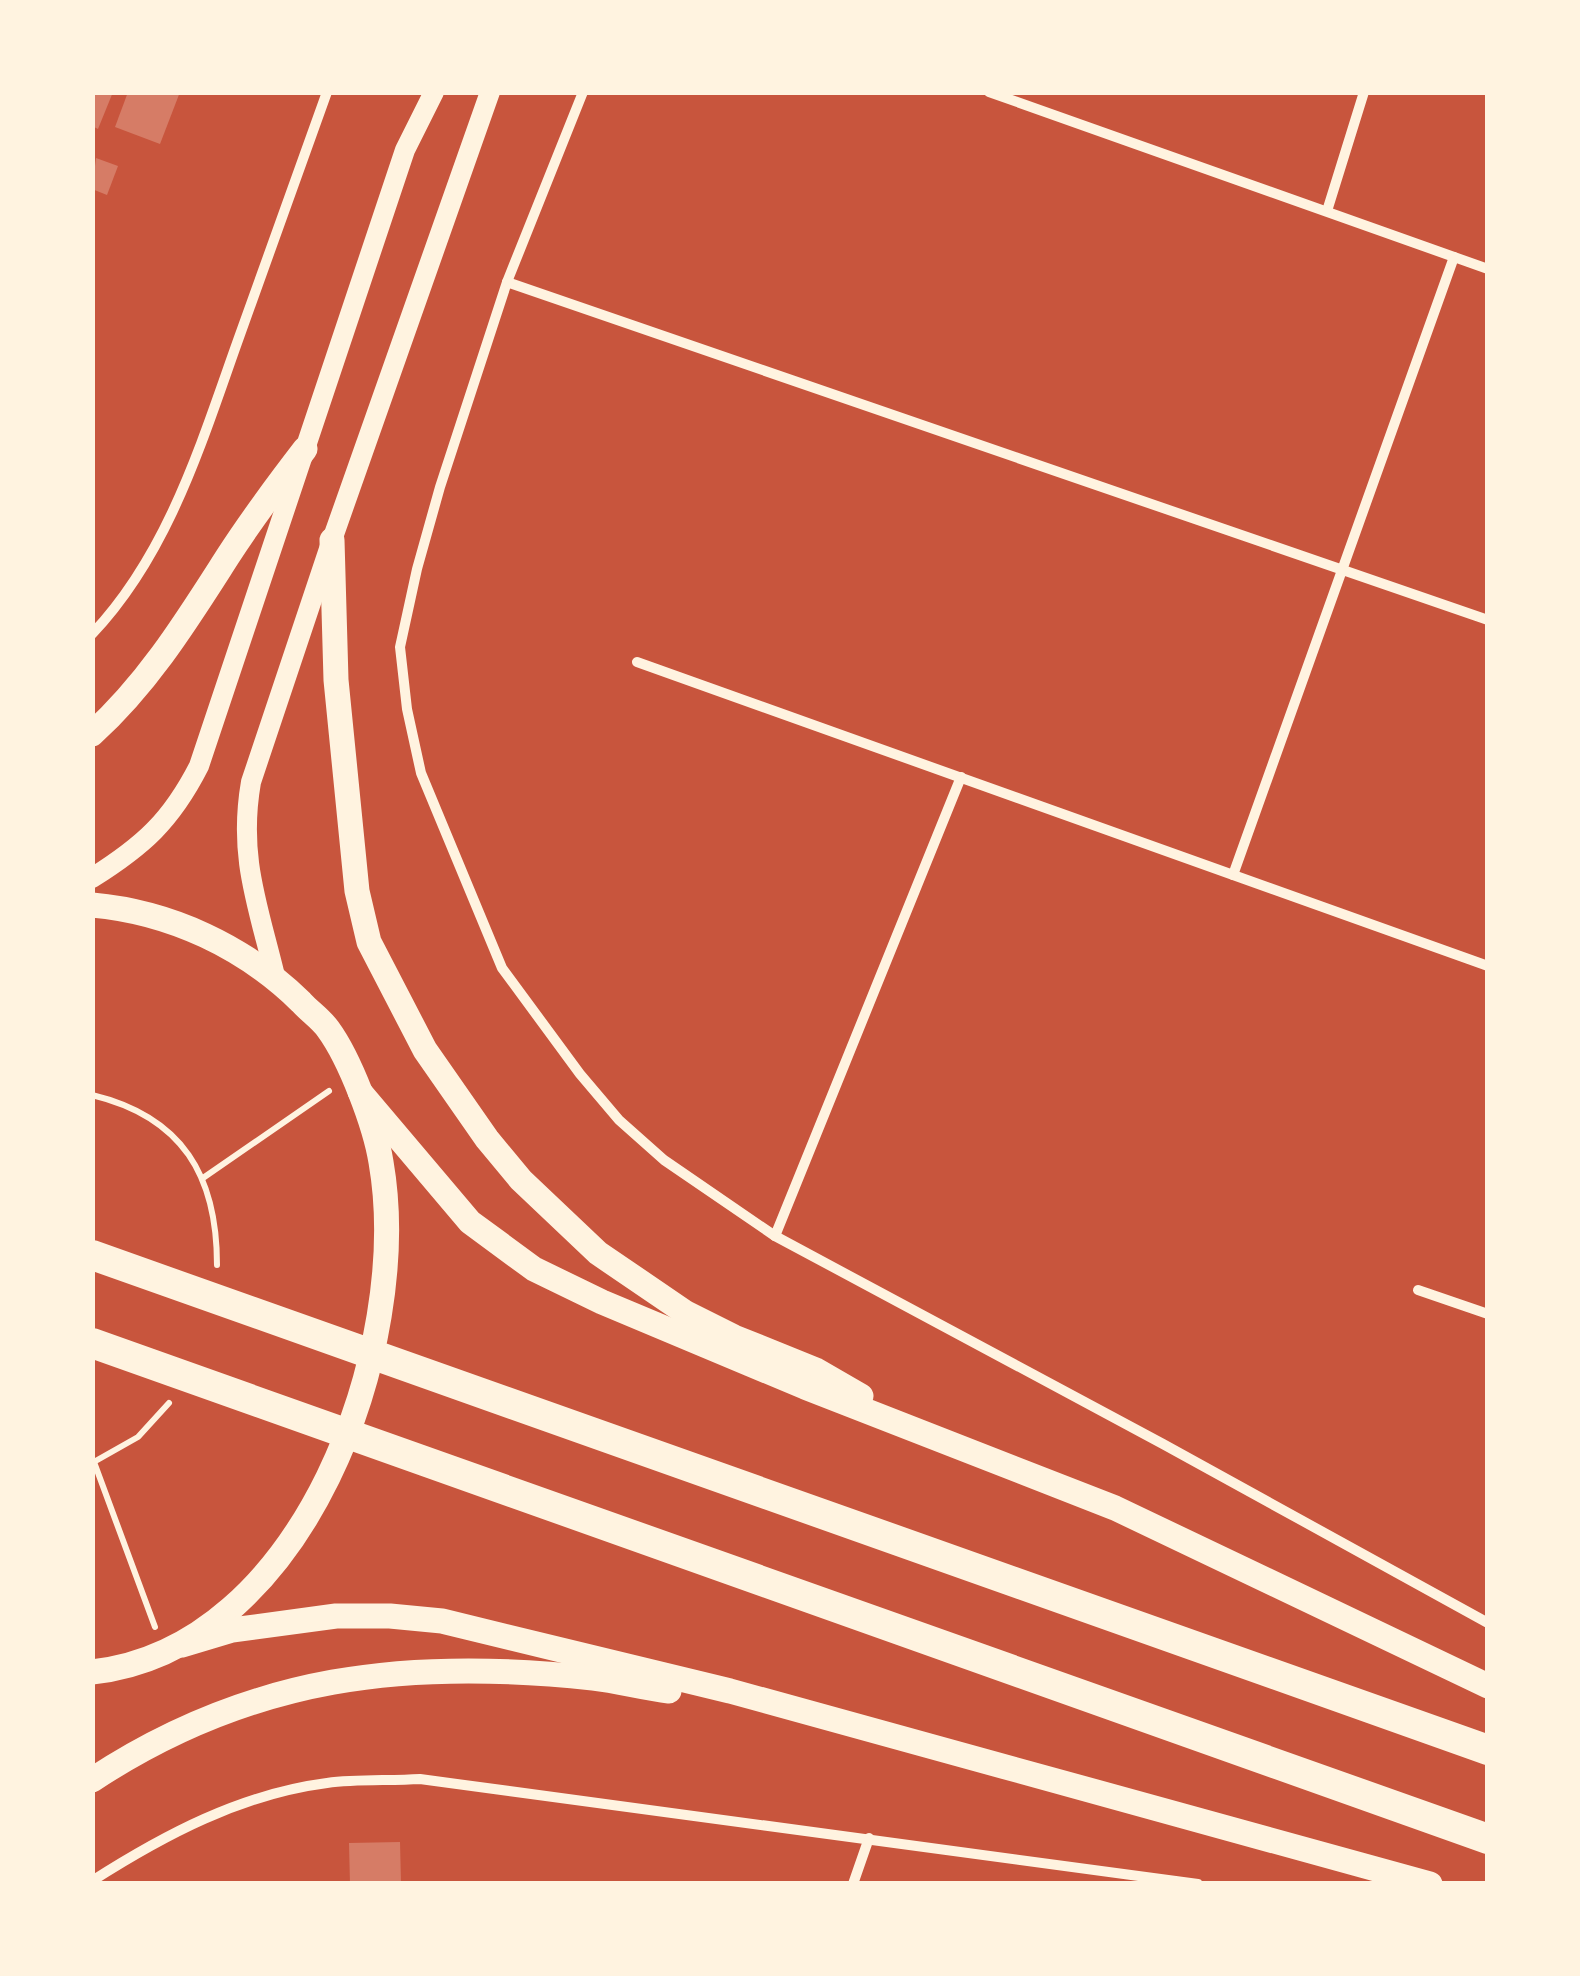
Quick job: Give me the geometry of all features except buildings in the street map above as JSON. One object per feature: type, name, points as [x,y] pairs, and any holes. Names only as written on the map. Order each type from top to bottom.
[{"type":"highway","points":[[92,1255],[1488,1750]]},
{"type":"highway","points":[[92,1344],[1488,1839]]},
{"type":"main road","points":[[92,878],[152,836],[184,795],[199,766],[404,150],[434,92]]},
{"type":"main road","points":[[274,976],[247,867],[246,812],[251,782],[490,92]]},
{"type":"main road","points":[[92,734],[145,679],[178,636],[250,522],[306,450]]},
{"type":"main road","points":[[332,540],[338,713],[357,891],[369,942],[426,1050],[487,1139],[521,1180],[598,1253],[686,1313],[847,1386],[892,1420]]},
{"type":"main road","points":[[92,905],[173,921],[228,946],[274,976],[328,1029],[356,1084],[381,1160],[389,1238],[378,1327],[356,1407],[324,1486],[282,1554],[239,1604],[173,1649]]},
{"type":"main road","points":[[356,1084],[470,1222],[534,1269],[701,1344],[1116,1508],[1488,1686]]},
{"type":"main road","points":[[92,1672],[112,1670],[232,1630],[284,1621],[336,1616],[442,1621],[730,1691],[1430,1884]]},
{"type":"main road","points":[[92,1780],[158,1741],[218,1713],[267,1695],[369,1676],[481,1670],[598,1678],[687,1694],[730,1691]]},
{"type":"street","points":[[92,634],[138,574],[172,512],[200,446],[327,92]]},
{"type":"street","points":[[583,92],[508,282],[416,570],[400,648],[420,773],[502,968],[618,1120],[664,1160],[776,1236],[1488,1623]]},
{"type":"street","points":[[989,92],[1488,269]]},
{"type":"street","points":[[1327,212],[1364,92]]},
{"type":"street","points":[[1233,875],[1454,257]]},
{"type":"street","points":[[508,282],[1488,620]]},
{"type":"street","points":[[637,662],[1488,966]]},
{"type":"street","points":[[776,1236],[961,777]]},
{"type":"street","points":[[1418,1290],[1488,1314]]},
{"type":"street","points":[[92,1880],[146,1846],[230,1807],[326,1783],[420,1779],[1191,1883]]},
{"type":"street","points":[[853,1884],[869,1838]]},
{"type":"path","points":[[203,1178],[356,1084]]},
{"type":"path","points":[[138,1437],[93,1462],[173,1649]]}]
